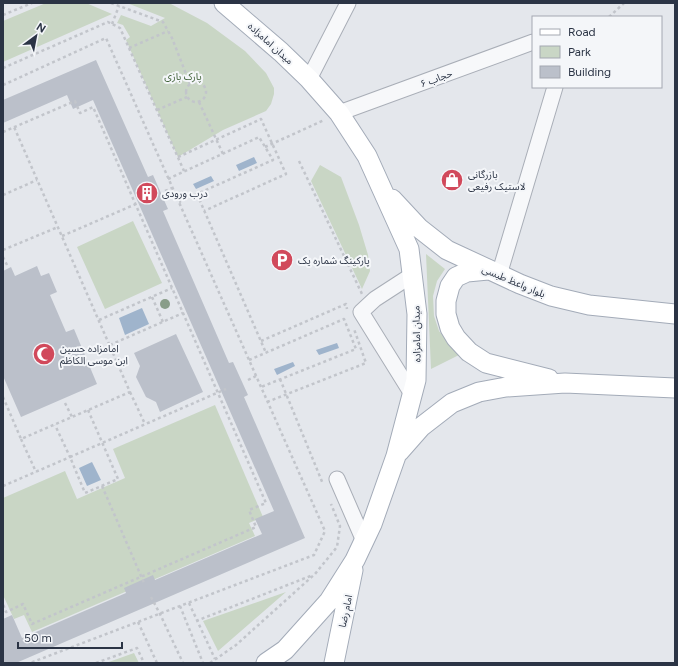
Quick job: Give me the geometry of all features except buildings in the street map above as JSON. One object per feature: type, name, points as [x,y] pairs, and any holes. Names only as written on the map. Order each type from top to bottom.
[{"type":"main road","name":"میدان امامزاده","points":[[224,3],[281,52],[309,79],[339,113],[367,156],[409,249],[418,314],[416,380],[396,456],[372,524],[355,560],[329,600],[285,650],[266,663]]},
{"type":"main road","name":"بلوار واعظ طبسی","points":[[381,186],[419,228],[447,250],[493,273],[551,296],[589,306],[675,314]]},
{"type":"main road","points":[[493,273],[467,272],[456,277],[450,286],[446,301],[446,314],[450,328],[456,338],[469,352],[486,363],[565,383]]},
{"type":"main road","points":[[396,456],[421,427],[452,403],[479,392],[565,383],[675,388]]},
{"type":"main road","name":"امام رضا","points":[[334,663],[355,560]]},
{"type":"street","points":[[309,79],[348,3]]},
{"type":"street","name":"حجاب ۶","points":[[339,113],[532,42]]},
{"type":"street","points":[[493,273],[555,88]]},
{"type":"street","points":[[412,275],[376,299],[361,312],[412,394]]},
{"type":"street","points":[[337,480],[364,541]]},
{"type":"path","points":[[3,15],[32,3]]},
{"type":"path","points":[[111,3],[163,22],[190,84]]},
{"type":"path","points":[[610,16],[624,3]]},
{"type":"path","points":[[112,24],[120,6]]},
{"type":"path","points":[[3,68],[108,22],[120,28],[184,171]]},
{"type":"path","points":[[129,48],[168,31]]},
{"type":"path","points":[[3,85],[106,38],[325,532],[314,555],[30,663]]},
{"type":"path","points":[[193,82],[200,82],[205,86],[206,96],[199,102],[192,102],[187,97],[186,90],[190,84],[193,82]]},
{"type":"path","points":[[157,110],[187,97]]},
{"type":"path","points":[[3,132],[75,101],[80,113],[93,107],[266,502],[249,510],[256,527],[32,624],[23,604],[6,612],[3,604]]},
{"type":"path","points":[[199,102],[223,154]]},
{"type":"path","points":[[265,147],[339,113]]},
{"type":"path","points":[[178,157],[261,119],[286,174],[204,211]]},
{"type":"path","points":[[14,127],[145,424]]},
{"type":"path","points":[[168,179],[259,137],[273,160],[179,202]]},
{"type":"path","points":[[299,161],[362,295]]},
{"type":"path","points":[[3,195],[37,180]]},
{"type":"path","points":[[165,191],[172,188]]},
{"type":"path","points":[[197,194],[266,353]]},
{"type":"path","points":[[62,236],[143,200]]},
{"type":"path","points":[[3,250],[58,226]]},
{"type":"path","points":[[3,257],[6,265]]},
{"type":"path","points":[[99,320],[172,288]]},
{"type":"path","points":[[152,297],[163,322]]},
{"type":"path","points":[[261,341],[346,304],[348,311]]},
{"type":"path","points":[[110,345],[183,313]]},
{"type":"path","points":[[249,360],[344,319],[356,349],[260,387]]},
{"type":"path","points":[[268,402],[366,363],[352,323]]},
{"type":"path","points":[[248,380],[256,376]]},
{"type":"path","points":[[280,379],[325,490]]},
{"type":"path","points":[[3,486],[226,389]]},
{"type":"path","points":[[21,439],[130,392]]},
{"type":"path","points":[[3,397],[36,472]]},
{"type":"path","points":[[66,403],[72,417]]},
{"type":"path","points":[[55,425],[86,494],[118,479],[88,410]]},
{"type":"path","points":[[102,486],[144,583]]},
{"type":"path","points":[[210,663],[236,645],[315,574],[337,547],[340,526],[328,497]]},
{"type":"path","points":[[196,621],[315,574]]},
{"type":"path","points":[[150,597],[160,614],[183,663]]},
{"type":"path","points":[[188,603],[215,659]]},
{"type":"path","points":[[180,606],[203,663]]},
{"type":"path","points":[[138,622],[157,663]]},
{"type":"path","points":[[96,663],[137,648],[144,663]]},
{"type":"green space","points":[[46,3],[86,3],[112,14],[3,62],[3,21]]},
{"type":"green space","name":"پارک بازی","points":[[127,3],[169,3],[207,23],[245,51],[266,73],[274,88],[271,104],[266,111],[223,130],[178,157],[126,40],[130,37],[123,25],[117,23],[121,15],[151,26],[165,18]]},
{"type":"green space","points":[[320,165],[341,177],[359,225],[368,255],[370,271],[362,289],[311,181]]},
{"type":"green space","points":[[133,221],[162,283],[105,309],[77,247]]},
{"type":"green space","points":[[426,254],[445,269],[437,281],[433,296],[434,316],[439,331],[459,355],[431,369]]},
{"type":"green space","points":[[215,405],[263,517],[249,523],[255,536],[32,632],[24,615],[14,619],[3,595],[3,498],[65,471],[77,499],[125,478],[113,449]]},
{"type":"green space","points":[[286,592],[218,651],[203,621]]},
{"type":"green space","points":[[134,653],[139,663],[106,663]]},
{"type":"water","points":[[254,157],[257,163],[239,171],[236,165]]},
{"type":"water","points":[[211,176],[214,181],[196,189],[193,184]]},
{"type":"water","points":[[142,308],[149,324],[125,335],[119,318]]},
{"type":"water","points":[[337,343],[339,348],[319,355],[316,350]]},
{"type":"water","points":[[293,362],[295,366],[277,375],[274,369]]},
{"type":"water","points":[[92,462],[101,480],[87,486],[79,468]]},
{"type":"place","name":"بازرگانی لاستیک رفیعی","points":[[452,180]]},
{"type":"place","name":"درب ورودی","points":[[147,193]]},
{"type":"place","name":"پارکینگ شماره یک","points":[[282,260]]},
{"type":"place","name":"امامزاده حسین ابن موسی الکاظم","points":[[44,354]]}]
